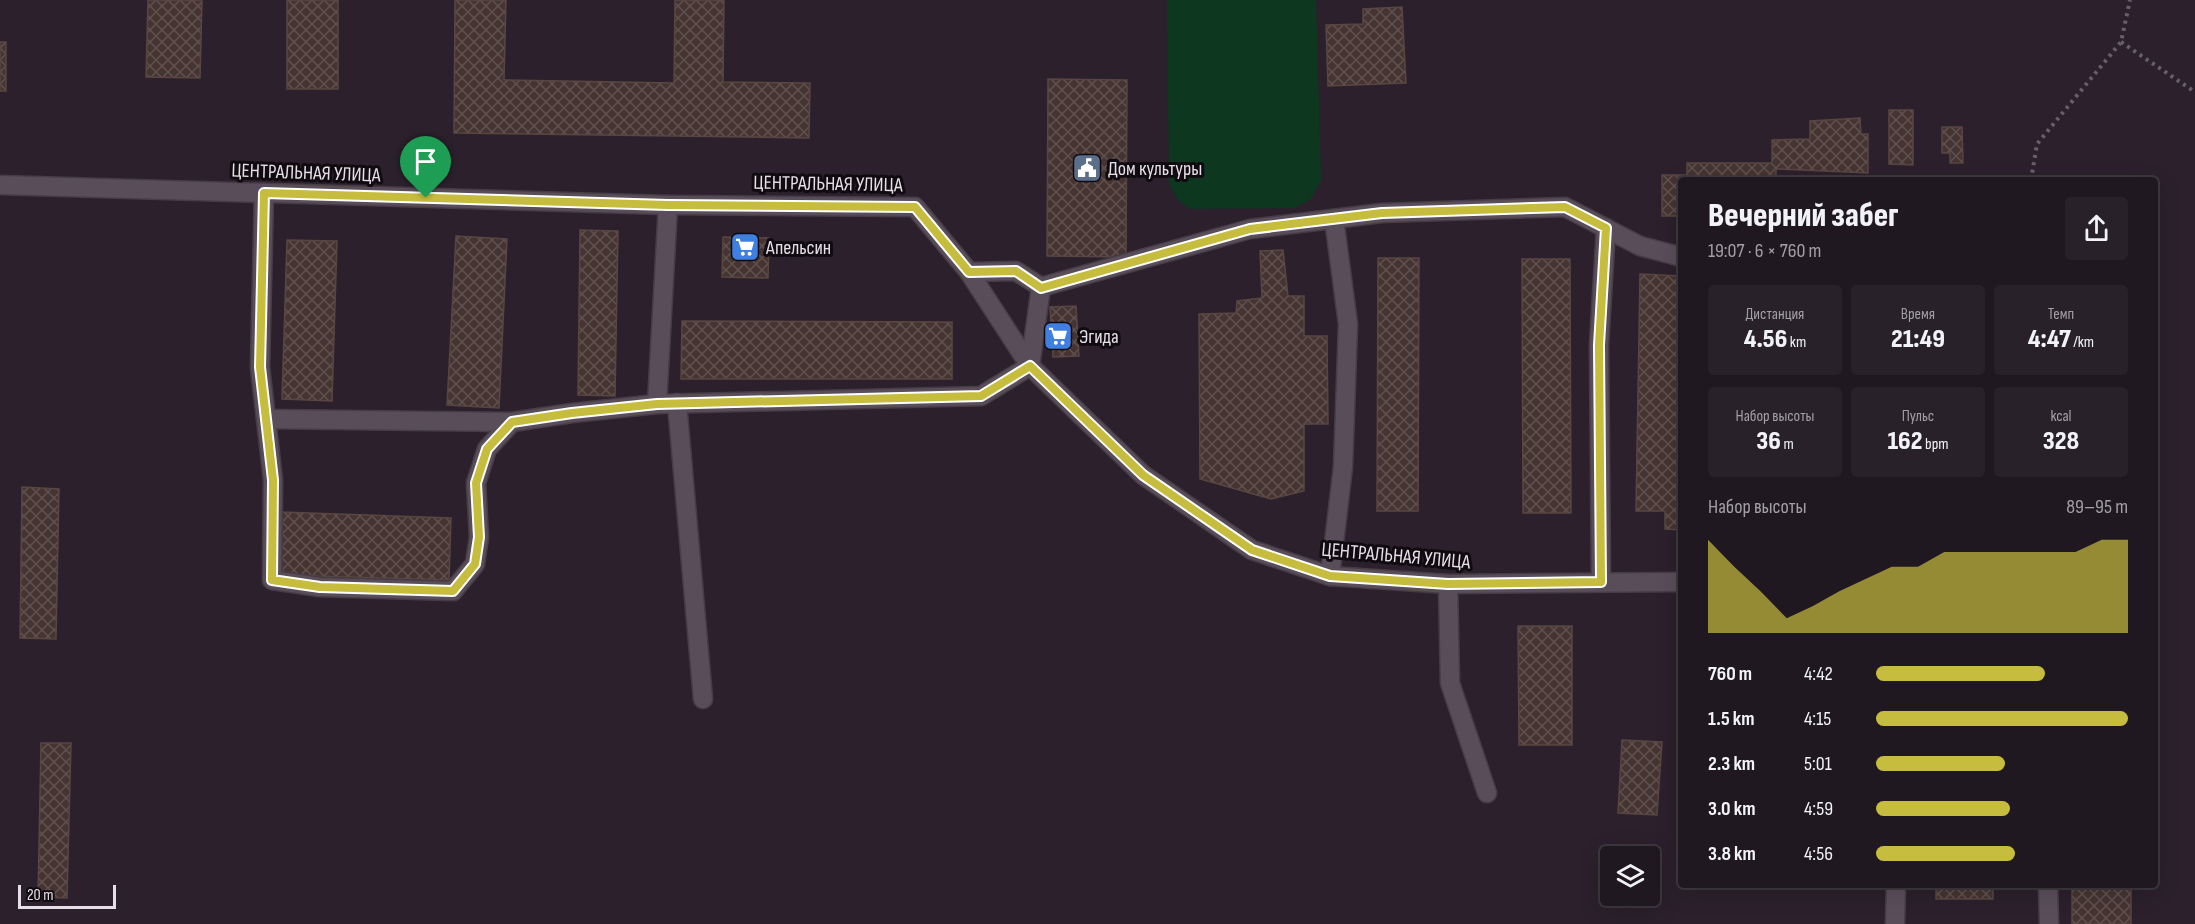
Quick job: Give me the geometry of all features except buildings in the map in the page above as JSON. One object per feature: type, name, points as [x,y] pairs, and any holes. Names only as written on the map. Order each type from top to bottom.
[{"type":"street","name":"ЦЕНТРАЛЬНАЯ УЛИЦА","points":[[0,185],[668,205],[915,207],[969,272],[1030,366],[1143,475],[1252,550],[1330,576],[1448,584],[1678,582]]},
{"type":"street","points":[[264,193],[260,367],[273,480],[272,580],[320,587],[453,591],[475,564],[479,537],[476,483],[487,449],[512,422]]},
{"type":"street","points":[[657,404],[668,205]]},
{"type":"street","points":[[969,272],[1016,271],[1041,288],[1250,229],[1382,213],[1565,207],[1640,246],[1678,256]]},
{"type":"street","points":[[1330,576],[1343,467],[1348,324],[1334,219]]},
{"type":"street","points":[[1601,582],[1599,345],[1606,228]]},
{"type":"street","points":[[266,419],[512,422],[657,404],[981,396],[1030,366],[1041,288]]},
{"type":"street","points":[[677,404],[703,699]]},
{"type":"street","points":[[1448,584],[1450,682],[1487,793]]},
{"type":"street","points":[[1895,924],[1896,888]]},
{"type":"street","points":[[2048,888],[2049,924]]},
{"type":"path","points":[[2032,177],[2037,144],[2121,42],[2130,0]]},
{"type":"path","points":[[2121,42],[2195,92]]},
{"type":"green space","points":[[1167,0],[1316,0],[1321,181],[1311,199],[1295,208],[1190,209],[1178,200],[1169,184]]},
{"type":"place","name":"Дом культуры","points":[[1087,168]]},
{"type":"place","name":"Апельсин","points":[[745,247]]},
{"type":"place","name":"Эгида","points":[[1058,336]]},
{"type":"route","points":[[264,193],[426,198],[668,205],[915,207],[969,272],[1016,271],[1041,288],[1250,229],[1382,213],[1565,207],[1606,228],[1599,345],[1601,582],[1448,584],[1330,576],[1252,550],[1143,475],[1030,366],[981,396],[657,404],[512,422],[487,449],[476,483],[479,537],[475,564],[453,591],[320,587],[272,580],[273,480],[260,367],[264,193]]}]
